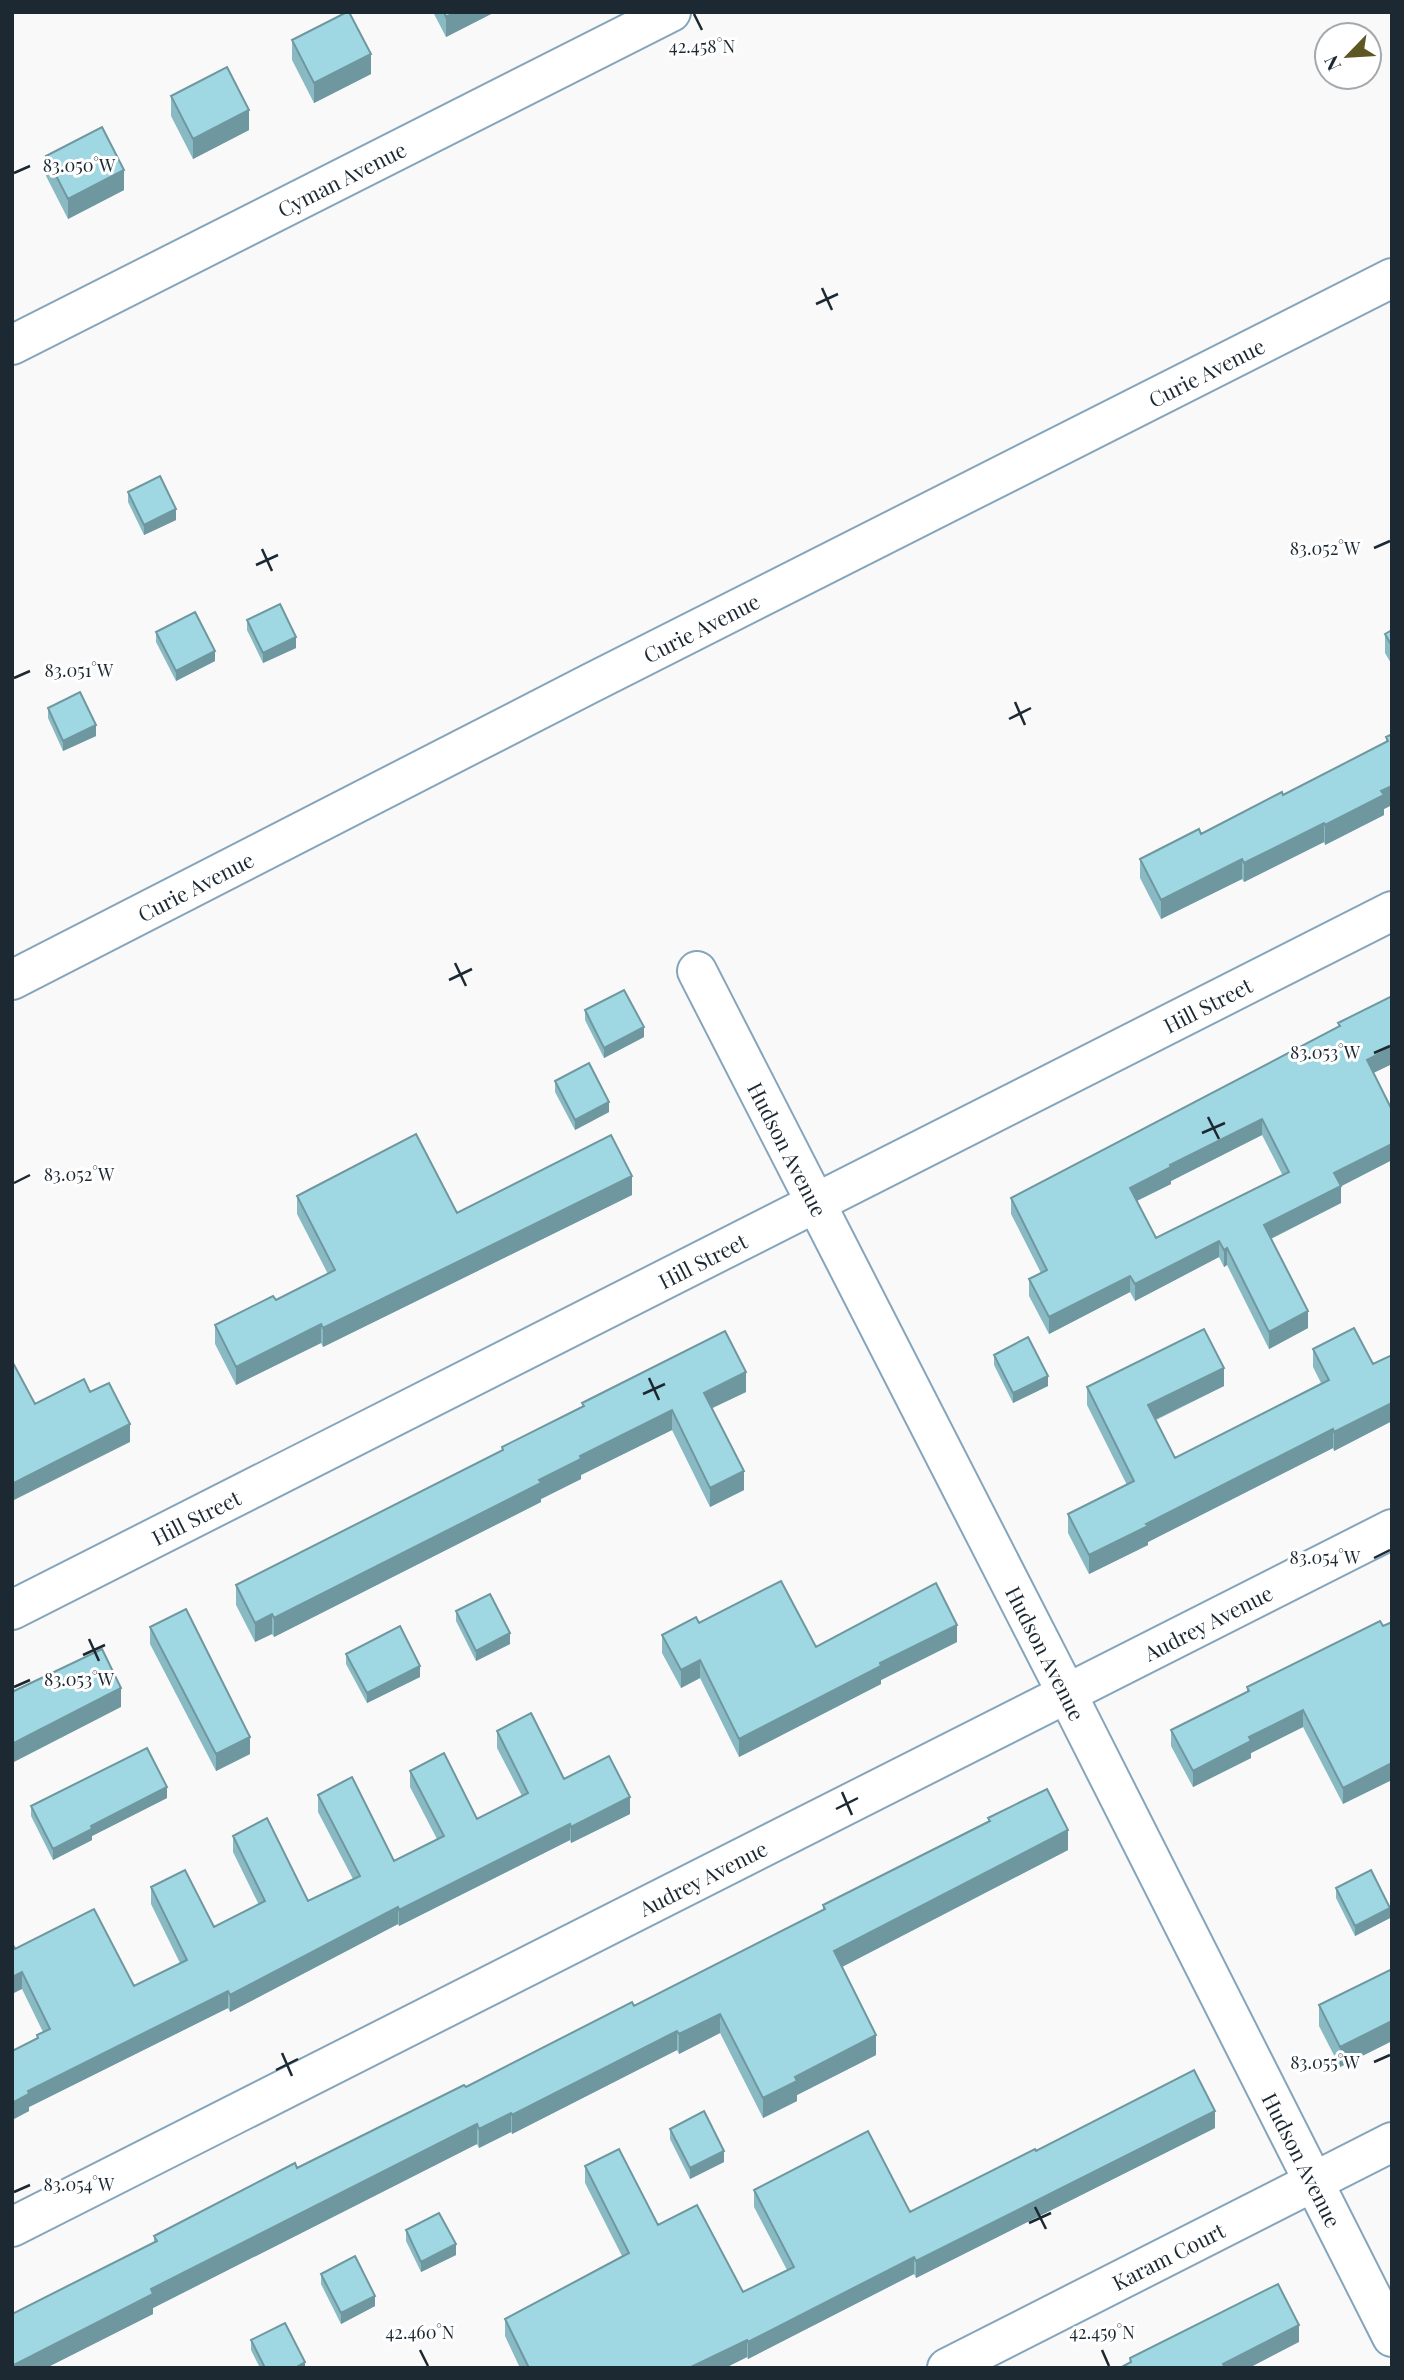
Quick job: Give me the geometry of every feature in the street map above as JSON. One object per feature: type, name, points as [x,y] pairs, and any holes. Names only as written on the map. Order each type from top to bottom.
[{"type":"street","name":"Cyman Avenue","points":[[12,345],[671,12]]},
{"type":"street","name":"Curie Avenue","points":[[12,980],[602,677],[1392,278]]},
{"type":"street","name":"Hill Street","points":[[12,1610],[1392,911]]},
{"type":"street","name":"Hudson Avenue","points":[[697,971],[1392,2337]]},
{"type":"street","name":"Audrey Avenue","points":[[12,2227],[1392,1529]]},
{"type":"street","name":"Karam Court","points":[[947,2368],[1392,2143]]},
{"type":"building","points":[[347,12],[371,54],[314,83],[292,40]]},
{"type":"building","points":[[227,67],[249,110],[193,139],[171,96]]},
{"type":"building","points":[[102,127],[124,170],[68,199],[46,156]]},
{"type":"building","points":[[160,476],[176,509],[144,525],[128,492]]},
{"type":"building","points":[[280,604],[296,637],[263,653],[247,620]]},
{"type":"building","points":[[195,612],[215,651],[176,671],[156,632]]},
{"type":"building","points":[[1392,630],[1392,646],[1385,634]]},
{"type":"building","points":[[80,692],[96,725],[63,741],[48,708]]},
{"type":"building","points":[[1392,734],[1392,786],[1381,791],[1384,795],[1244,863],[1242,859],[1161,900],[1140,859],[1199,829],[1201,834],[1282,792],[1283,795],[1388,741],[1386,737]]},
{"type":"building","points":[[624,990],[644,1027],[604,1048],[585,1010]]},
{"type":"building","points":[[1392,996],[1392,1047],[1367,1060],[1392,1110],[1392,1144],[1334,1173],[1341,1186],[1264,1225],[1308,1311],[1269,1332],[1227,1248],[1224,1250],[1219,1241],[1135,1284],[1130,1276],[1049,1317],[1029,1279],[1047,1270],[1011,1198],[1340,1026],[1338,1023]],"holes":[[[1262,1119],[1289,1172],[1156,1238],[1130,1188]]]},
{"type":"building","points":[[589,1063],[609,1102],[575,1120],[555,1081]]},
{"type":"building","points":[[416,1134],[457,1213],[611,1135],[632,1176],[323,1328],[321,1324],[236,1367],[215,1325],[273,1296],[276,1300],[335,1270],[297,1196]]},
{"type":"building","points":[[1354,1328],[1373,1364],[1392,1355],[1392,1403],[1334,1432],[1333,1429],[1089,1555],[1068,1514],[1134,1481],[1087,1387],[1204,1329],[1224,1368],[1148,1405],[1175,1458],[1329,1380],[1313,1349]]},
{"type":"building","points":[[725,1331],[746,1372],[704,1393],[744,1471],[710,1488],[672,1410],[580,1456],[581,1459],[539,1480],[541,1483],[274,1618],[272,1614],[255,1623],[236,1585],[503,1450],[502,1447],[584,1406],[582,1403]]},
{"type":"building","points":[[1028,1337],[1048,1376],[1013,1393],[994,1355]]},
{"type":"building","points":[[12,1361],[35,1404],[84,1379],[90,1392],[109,1383],[130,1424],[12,1484]]},
{"type":"building","points":[[781,1581],[816,1647],[936,1583],[957,1625],[739,1739],[700,1660],[681,1670],[662,1635],[696,1617],[699,1623]]},
{"type":"building","points":[[490,1594],[510,1633],[476,1651],[456,1611]]},
{"type":"building","points":[[186,1609],[250,1737],[216,1754],[150,1627]]},
{"type":"building","points":[[1380,1621],[1383,1626],[1392,1622],[1392,1763],[1343,1788],[1303,1710],[1249,1737],[1251,1741],[1193,1771],[1171,1730],[1249,1691],[1247,1687]]},
{"type":"building","points":[[400,1626],[420,1666],[367,1693],[346,1654]]},
{"type":"building","points":[[102,1649],[121,1688],[12,1744],[12,1692]]},
{"type":"building","points":[[531,1713],[564,1779],[609,1756],[630,1797],[571,1827],[570,1824],[399,1910],[398,1907],[230,1995],[228,1991],[28,2091],[29,2094],[12,2103],[12,2051],[50,2029],[22,1972],[12,1977],[12,1943],[15,1949],[94,1909],[134,1986],[187,1960],[151,1887],[185,1870],[214,1927],[265,1901],[233,1836],[267,1818],[308,1901],[360,1876],[318,1795],[352,1777],[394,1861],[444,1836],[410,1771],[444,1753],[477,1819],[528,1793],[497,1731]]},
{"type":"building","points":[[147,1748],[167,1787],[53,1849],[31,1806]]},
{"type":"building","points":[[1047,1789],[1068,1830],[834,1951],[876,2035],[795,2077],[797,2081],[763,2098],[720,2014],[679,2034],[677,2031],[512,2115],[511,2113],[479,2129],[477,2124],[151,2289],[153,2294],[12,2366],[12,2314],[157,2241],[154,2236],[295,2163],[297,2168],[464,2085],[466,2087],[632,2002],[634,2006],[825,1909],[823,1905],[990,1821],[988,1818]]},
{"type":"building","points":[[1371,1870],[1390,1908],[1355,1926],[1336,1888]]},
{"type":"building","points":[[1392,1969],[1392,2021],[1340,2047],[1319,2005]]},
{"type":"building","points":[[1194,2070],[1215,2111],[916,2261],[914,2257],[748,2342],[747,2340],[689,2368],[529,2368],[505,2319],[629,2253],[585,2166],[619,2149],[658,2225],[697,2205],[743,2292],[794,2267],[754,2190],[868,2131],[910,2212]]},
{"type":"building","points":[[704,2111],[724,2151],[690,2168],[670,2129]]},
{"type":"building","points":[[439,2213],[456,2244],[421,2262],[406,2230]]},
{"type":"building","points":[[355,2256],[375,2296],[341,2313],[321,2274]]},
{"type":"building","points":[[1278,2284],[1299,2325],[1223,2364],[1225,2368],[1120,2368],[1131,2362],[1130,2358]]},
{"type":"building","points":[[285,2323],[305,2362],[295,2368],[265,2368],[251,2340]]}]
